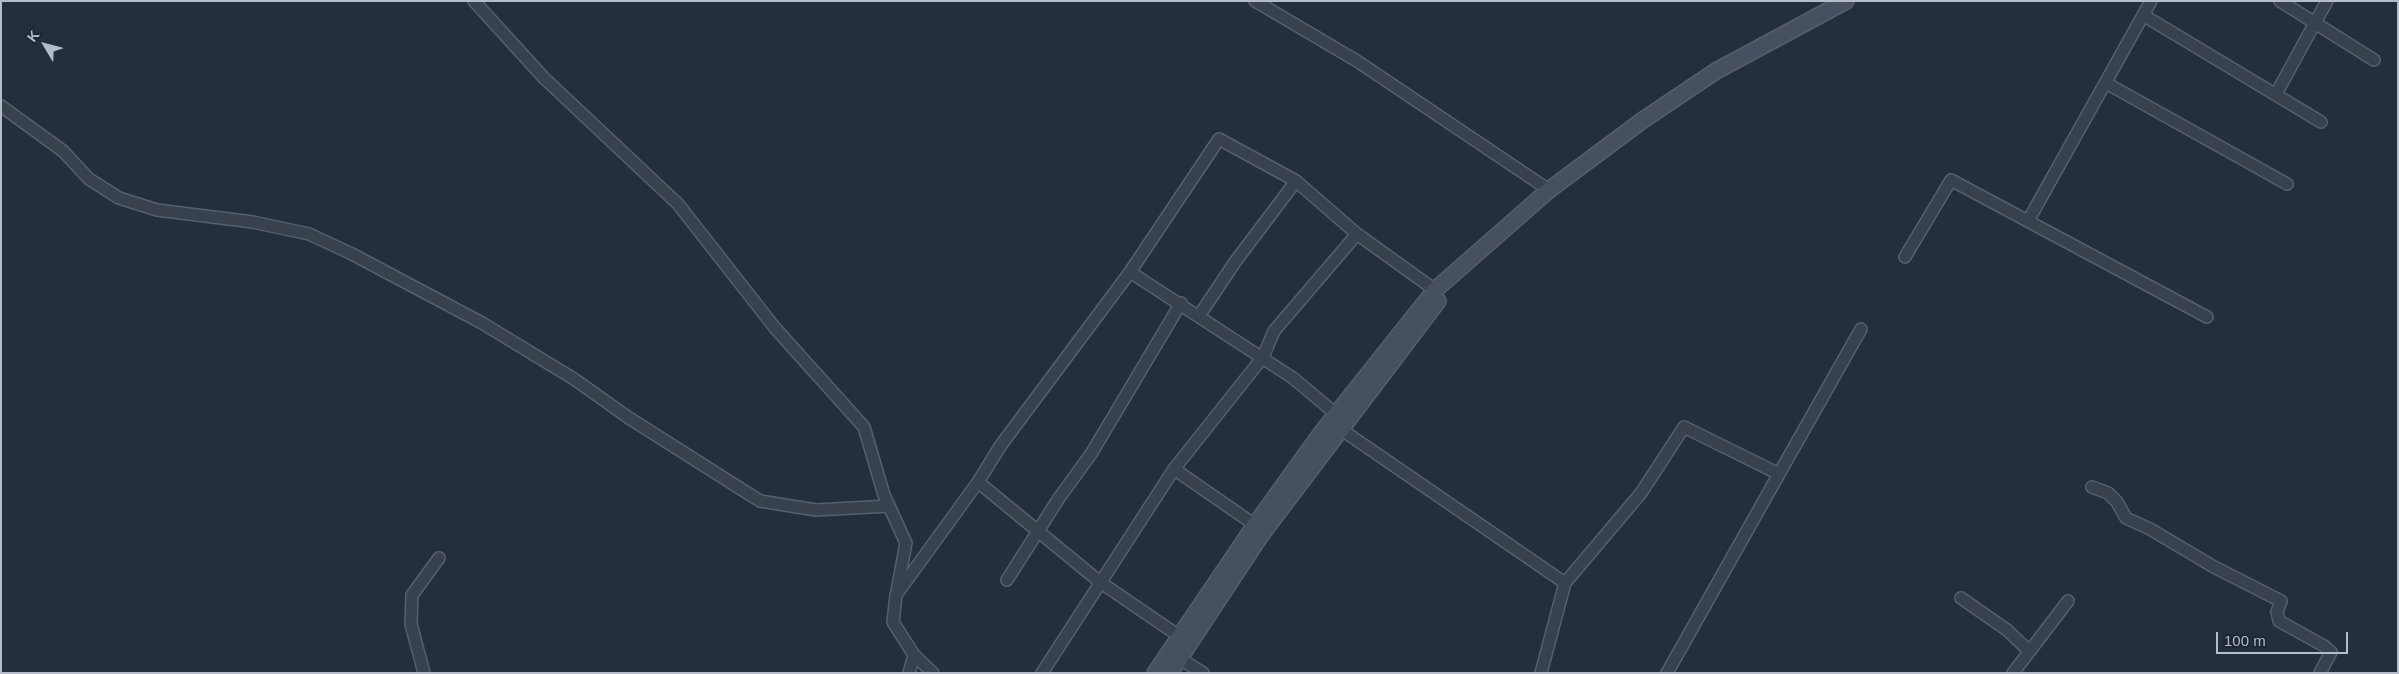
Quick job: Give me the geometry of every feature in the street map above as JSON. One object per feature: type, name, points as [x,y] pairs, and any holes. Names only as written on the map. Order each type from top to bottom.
[{"type":"main road","points":[[1170,673],[1256,543],[1333,434],[1336,414],[1435,290],[1457,273],[1550,190],[1602,149],[1716,71],[1846,1]]},
{"type":"main road","points":[[1155,673],[1178,636],[1255,525],[1333,434],[1444,294],[1457,273]]},
{"type":"street","points":[[474,1],[544,78],[678,204],[775,328],[864,427],[889,506],[906,543],[896,596],[894,622],[914,655],[933,673]]},
{"type":"street","points":[[1255,1],[1357,62],[1550,190]]},
{"type":"street","points":[[2028,221],[2151,1]]},
{"type":"street","points":[[2280,1],[2374,60]]},
{"type":"street","points":[[2276,94],[2326,1]]},
{"type":"street","points":[[2143,15],[2321,122]]},
{"type":"street","points":[[2106,83],[2287,184]]},
{"type":"street","points":[[1,106],[63,151],[89,179],[119,198],[157,210],[253,222],[309,234],[352,254],[482,323],[574,379],[629,418],[760,501],[816,510],[889,506]]},
{"type":"street","points":[[896,596],[978,482],[1001,445],[1130,272],[1219,139],[1296,181],[1357,234],[1435,290]]},
{"type":"street","points":[[1905,257],[1950,180],[2207,317]]},
{"type":"street","points":[[1199,316],[1235,262],[1296,181]]},
{"type":"street","points":[[1042,673],[1174,470],[1263,357],[1274,331],[1357,234]]},
{"type":"street","points":[[1130,272],[1263,357],[1293,378],[1336,414]]},
{"type":"street","points":[[1007,580],[1059,498],[1090,454],[1181,304]]},
{"type":"street","points":[[1667,673],[1861,329]]},
{"type":"street","points":[[1541,673],[1565,583],[1641,493],[1684,427],[1779,474]]},
{"type":"street","points":[[1333,434],[1565,583]]},
{"type":"street","points":[[1174,470],[1255,525]]},
{"type":"street","points":[[978,482],[1100,582],[1178,636]]},
{"type":"street","points":[[2092,487],[2108,493],[2126,518],[2150,529],[2214,567],[2281,601],[2277,612],[2279,621],[2324,646],[2331,652],[2320,673]]},
{"type":"street","points":[[903,556],[929,548]]},
{"type":"street","points":[[424,673],[411,624],[412,596],[439,558]]},
{"type":"street","points":[[1961,598],[2007,630],[2029,651]]},
{"type":"street","points":[[2013,673],[2068,601]]},
{"type":"street","points":[[909,673],[914,655]]},
{"type":"street","points":[[1179,658],[1203,673]]}]
